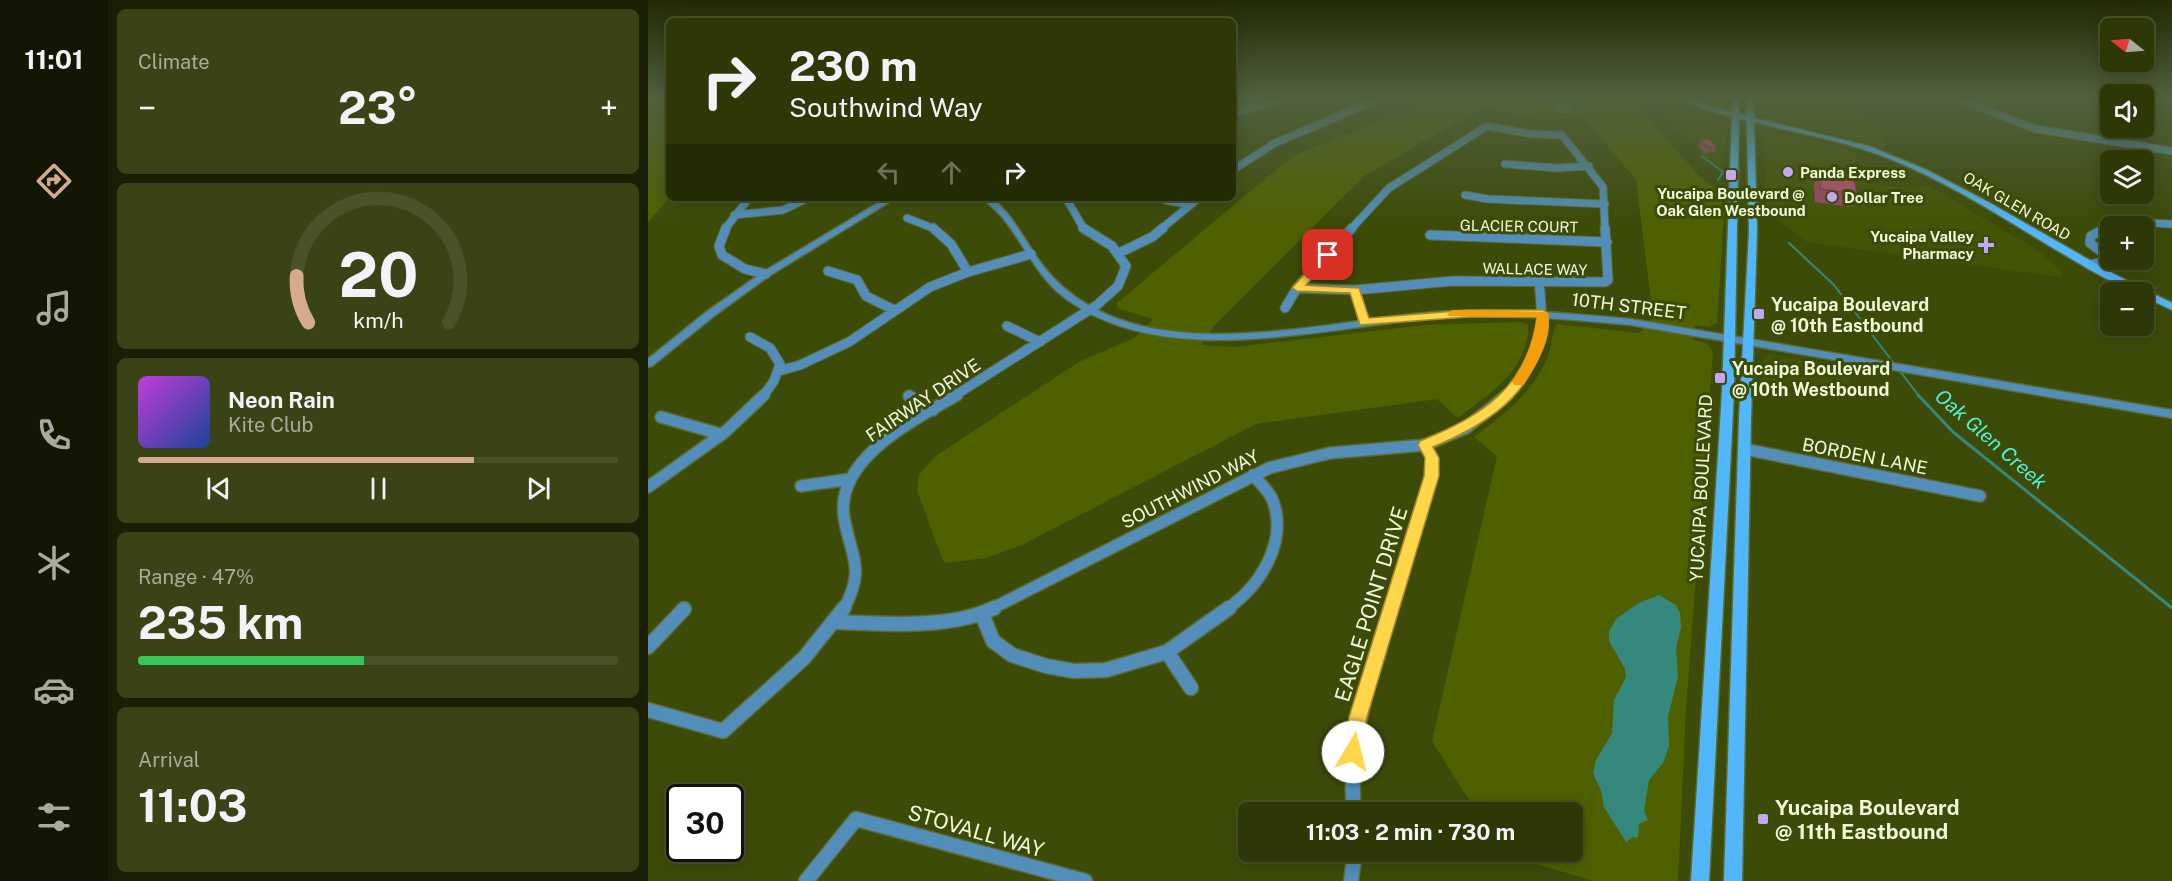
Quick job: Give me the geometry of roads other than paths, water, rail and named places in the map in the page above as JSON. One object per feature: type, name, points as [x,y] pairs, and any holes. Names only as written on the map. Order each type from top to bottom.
[{"type":"main road","name":"YUCAIPA BOULEVARD","points":[[1700,881],[1731,339],[1736,139]]},
{"type":"main road","points":[[1733,881],[1744,449],[1754,203],[1751,139]]},
{"type":"main road","name":"OAK GLEN ROAD","points":[[1836,139],[1908,164],[2122,282]]},
{"type":"main road","name":"OAK GLEN ROAD","points":[[2154,298],[2172,306]]},
{"type":"street","points":[[1236,168],[1284,139]]},
{"type":"street","name":"WALLACE WAY","points":[[1285,308],[1297,288],[1389,189],[1467,139]]},
{"type":"street","name":"WALLACE WAY","points":[[1297,288],[1355,290],[1453,281],[1605,282],[1608,280],[1603,187],[1589,166],[1566,139]]},
{"type":"street","points":[[2099,139],[2172,151]]},
{"type":"street","points":[[1505,164],[1557,168],[1589,166]]},
{"type":"street","points":[[1465,195],[1488,200],[1605,204]]},
{"type":"street","points":[[746,201],[719,236],[719,250],[734,266],[766,274]]},
{"type":"street","points":[[734,215],[783,210],[802,201]]},
{"type":"street","points":[[648,364],[710,314],[766,274],[887,201]]},
{"type":"street","name":"10TH STREET","points":[[990,201],[1004,213],[1046,276],[1065,294],[1091,310],[1144,328],[1196,335],[1255,335],[1364,322],[1474,313],[1543,314],[1631,322],[2172,414]]},
{"type":"street","points":[[1068,201],[1085,231],[1112,246],[1119,253],[1152,237],[1195,201]]},
{"type":"street","points":[[1170,201],[1190,205]]},
{"type":"street","points":[[907,218],[921,221],[944,233],[956,247],[968,272]]},
{"type":"street","points":[[2154,223],[2172,224]]},
{"type":"street","points":[[2100,229],[2091,236],[2091,243],[2100,250]]},
{"type":"street","name":"GLACIER COURT","points":[[1430,235],[1607,242]]},
{"type":"street","name":"FAIRWAY DRIVE","points":[[648,710],[723,730],[776,686],[837,622],[857,574],[856,550],[844,525],[842,507],[851,479],[863,462],[882,445],[933,410],[1091,310],[1124,278],[1126,266],[1119,253]]},
{"type":"street","points":[[779,371],[830,353],[924,290],[968,272],[1031,254]]},
{"type":"street","points":[[2090,265],[2100,262]]},
{"type":"street","points":[[828,272],[857,280],[866,296],[894,310]]},
{"type":"street","name":"SOUTHWIND WAY","points":[[837,622],[908,625],[982,614],[1253,475],[1299,459],[1330,453],[1425,445],[1466,428],[1490,411],[1515,386],[1530,366],[1540,342],[1543,314],[1539,281]]},
{"type":"street","points":[[1355,290],[1364,322]]},
{"type":"street","points":[[1007,327],[1040,342]]},
{"type":"street","points":[[648,487],[742,418],[768,394],[780,364],[770,348],[750,337]]},
{"type":"street","points":[[909,396],[933,410]]},
{"type":"street","points":[[661,417],[720,434]]},
{"type":"street","name":"EAGLE POINT DRIVE","points":[[1353,802],[1351,783],[1358,717],[1432,476],[1432,458],[1425,445]]},
{"type":"street","name":"BORDEN LANE","points":[[1744,449],[1980,496]]},
{"type":"street","points":[[982,614],[993,641],[1012,655],[1046,666],[1074,671],[1106,670],[1167,651],[1246,596],[1262,573],[1275,546],[1278,521],[1273,499],[1253,475]]},
{"type":"street","points":[[801,486],[851,479]]},
{"type":"street","points":[[648,647],[684,609]]},
{"type":"street","points":[[1167,651],[1191,688]]},
{"type":"street","name":"STOVALL WAY","points":[[806,881],[856,819],[1085,881]]},
{"type":"street","points":[[1351,881],[1353,862]]},
{"type":"water","points":[[1659,595],[1676,605],[1680,613],[1681,628],[1676,648],[1678,676],[1668,717],[1669,747],[1663,763],[1649,780],[1644,811],[1648,820],[1639,824],[1638,838],[1633,837],[1626,842],[1604,807],[1601,791],[1593,773],[1596,760],[1612,733],[1614,700],[1626,677],[1625,669],[1609,641],[1609,631],[1617,618],[1639,603]]},
{"type":"waterway","name":"Oak Glen Creek","points":[[1702,156],[1723,172],[1718,180]]},
{"type":"waterway","name":"Oak Glen Creek","points":[[1789,243],[1834,285],[1919,396]]},
{"type":"waterway","name":"Oak Glen Creek","points":[[1918,395],[1953,432],[2172,608]]},
{"type":"place","name":"Panda Express","points":[[1788,172]]},
{"type":"place","name":"Yucaipa Boulevard @ Oak Glen Westbound","points":[[1731,175]]},
{"type":"place","name":"Dollar Tree","points":[[1832,197]]},
{"type":"place","name":"Yucaipa Valley Pharmacy","points":[[1986,245]]},
{"type":"place","name":"Yucaipa Boulevard @ 10th Eastbound","points":[[1759,314]]},
{"type":"place","name":"Yucaipa Boulevard @ 10th Westbound","points":[[1720,378]]},
{"type":"place","name":"Yucaipa Boulevard @ 11th Eastbound","points":[[1763,819]]}]
